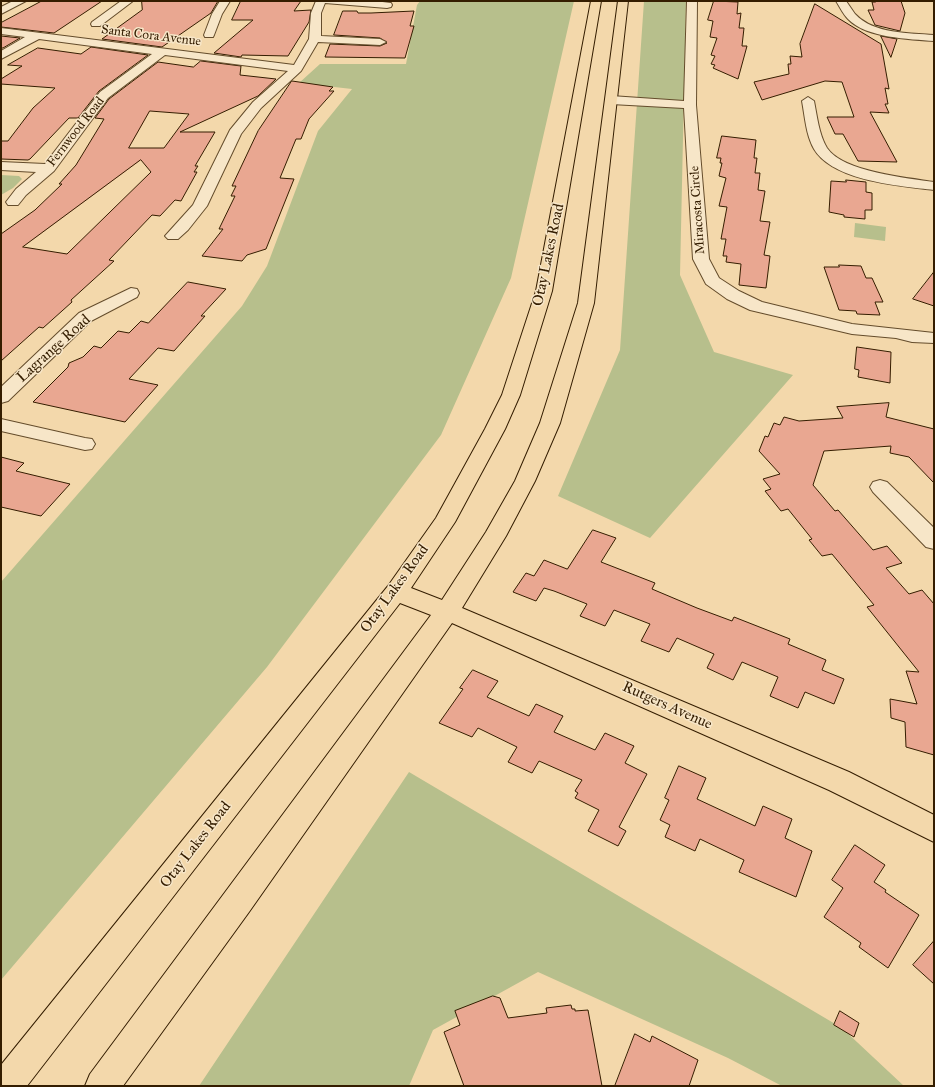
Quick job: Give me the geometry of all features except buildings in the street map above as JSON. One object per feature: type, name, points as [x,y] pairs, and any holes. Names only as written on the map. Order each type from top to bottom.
[{"type":"main road","name":"Otay Lakes Road","points":[[6,1086],[396,592],[444,522],[495,429],[511,395],[544,291],[596,1]]},
{"type":"main road","points":[[102,1086],[243,895],[447,612],[499,530],[525,481],[550,422],[586,302],[623,1]]},
{"type":"main road","name":"Rutgers Avenue","points":[[396,592],[486,627],[839,781],[934,829]]},
{"type":"street","points":[[1,11],[20,1]]},
{"type":"street","points":[[96,24],[128,1]]},
{"type":"street","points":[[209,35],[217,14],[225,1]]},
{"type":"street","points":[[173,236],[200,206],[235,133],[257,105],[297,69],[315,39],[316,13],[321,1]]},
{"type":"street","points":[[329,1],[387,5]]},
{"type":"street","name":"Miracosta Circle","points":[[692,1],[690,105],[701,259],[712,281],[733,295],[756,306],[852,329],[896,333],[912,337],[934,338]]},
{"type":"street","points":[[842,1],[852,16],[867,26],[897,34],[934,38]]},
{"type":"street","name":"Santa Cora Avenue","points":[[1,31],[297,69]]},
{"type":"street","points":[[1,56],[36,36]]},
{"type":"street","points":[[315,39],[380,42]]},
{"type":"street","name":"Fernwood Road","points":[[13,202],[20,192],[49,168],[104,95],[162,52]]},
{"type":"street","points":[[611,100],[690,105]]},
{"type":"street","points":[[808,101],[819,146],[824,154],[849,169],[887,180],[934,186]]},
{"type":"street","points":[[1,166],[49,168]]},
{"type":"street","name":"Lagrange Road","points":[[1,397],[85,317],[131,293]]},
{"type":"street","points":[[1,425],[85,444]]},
{"type":"street","points":[[880,487],[934,541]]},
{"type":"green space","points":[[420,1],[574,1],[511,278],[441,435],[267,667],[1,980],[1,582],[242,306],[267,266],[318,131],[352,89],[299,83],[320,64],[406,64],[417,5]]},
{"type":"green space","points":[[644,1],[686,1],[680,275],[714,352],[793,375],[650,538],[558,496],[620,350]]},
{"type":"green space","points":[[1,175],[19,176],[22,179],[13,188],[1,195]]},
{"type":"green space","points":[[855,223],[886,227],[885,241],[854,237]]},
{"type":"green space","points":[[409,772],[842,1028],[904,1086],[782,1086],[728,1058],[538,972],[433,1030],[409,1086],[199,1086]]}]
